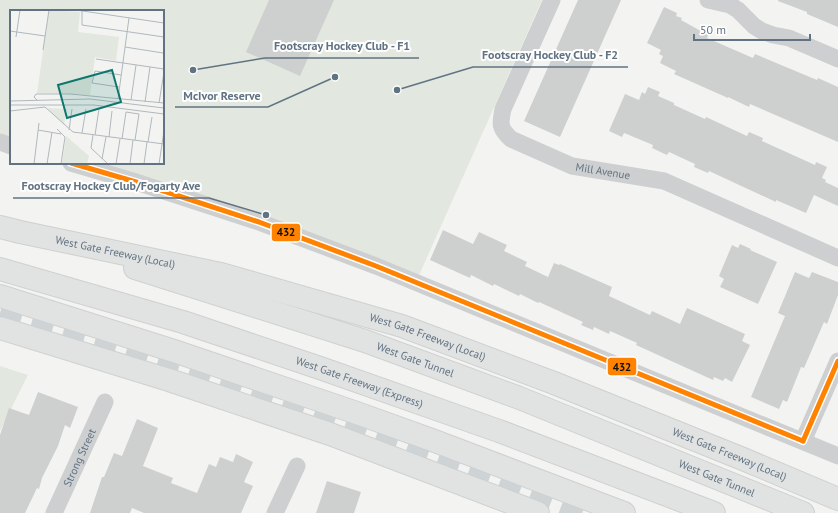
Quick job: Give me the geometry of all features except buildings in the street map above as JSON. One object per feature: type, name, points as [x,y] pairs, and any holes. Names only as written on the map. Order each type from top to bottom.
[{"type":"highway","name":"West Gate Freeway (Local)","points":[[10,229],[221,274],[402,326],[561,386],[744,459],[838,499]]},
{"type":"highway","name":"West Gate Tunnel","points":[[10,229],[365,341],[517,397],[803,513]]},
{"type":"highway","name":"West Gate Freeway (Express)","points":[[0,269],[183,322],[320,368],[499,431],[714,513]]},
{"type":"highway","points":[[0,296],[174,351],[361,415],[432,440],[624,513]]},
{"type":"highway","points":[[0,328],[169,380],[330,434],[538,513]]},
{"type":"street","name":"Mill Avenue","points":[[552,0],[503,108],[500,123],[504,132],[511,139],[572,166],[664,181],[838,258]]},
{"type":"street","points":[[708,0],[730,5],[738,10],[762,32],[789,38],[838,60]]},
{"type":"street","points":[[0,142],[10,146]]},
{"type":"street","points":[[74,164],[136,182],[259,222],[369,264],[838,456]]},
{"type":"street","points":[[803,441],[838,361]]},
{"type":"street","name":"Strong Street","points":[[54,513],[104,402]]},
{"type":"street","points":[[275,513],[297,466]]},
{"type":"shaded area","points":[[0,0],[542,0],[416,282],[74,164],[164,164],[164,10],[10,10],[10,146],[0,142]]},
{"type":"shaded area","points":[[0,366],[28,375],[0,431]]},
{"type":"tunnel","points":[[0,313],[202,372],[472,468],[589,513]]},
{"type":"transit line","name":"432","points":[[74,164],[136,182],[259,222],[376,266],[803,441]]},
{"type":"transit line","name":"432","points":[[803,441],[838,361]]},
{"type":"place","name":"Footscray Hockey Club - F1","points":[[193,70]]},
{"type":"place","name":"McIvor Reserve","points":[[335,77]]},
{"type":"place","name":"Footscray Hockey Club - F2","points":[[397,90]]},
{"type":"place","name":"Footscray Hockey Club/Fogarty Ave","points":[[266,215]]}]
